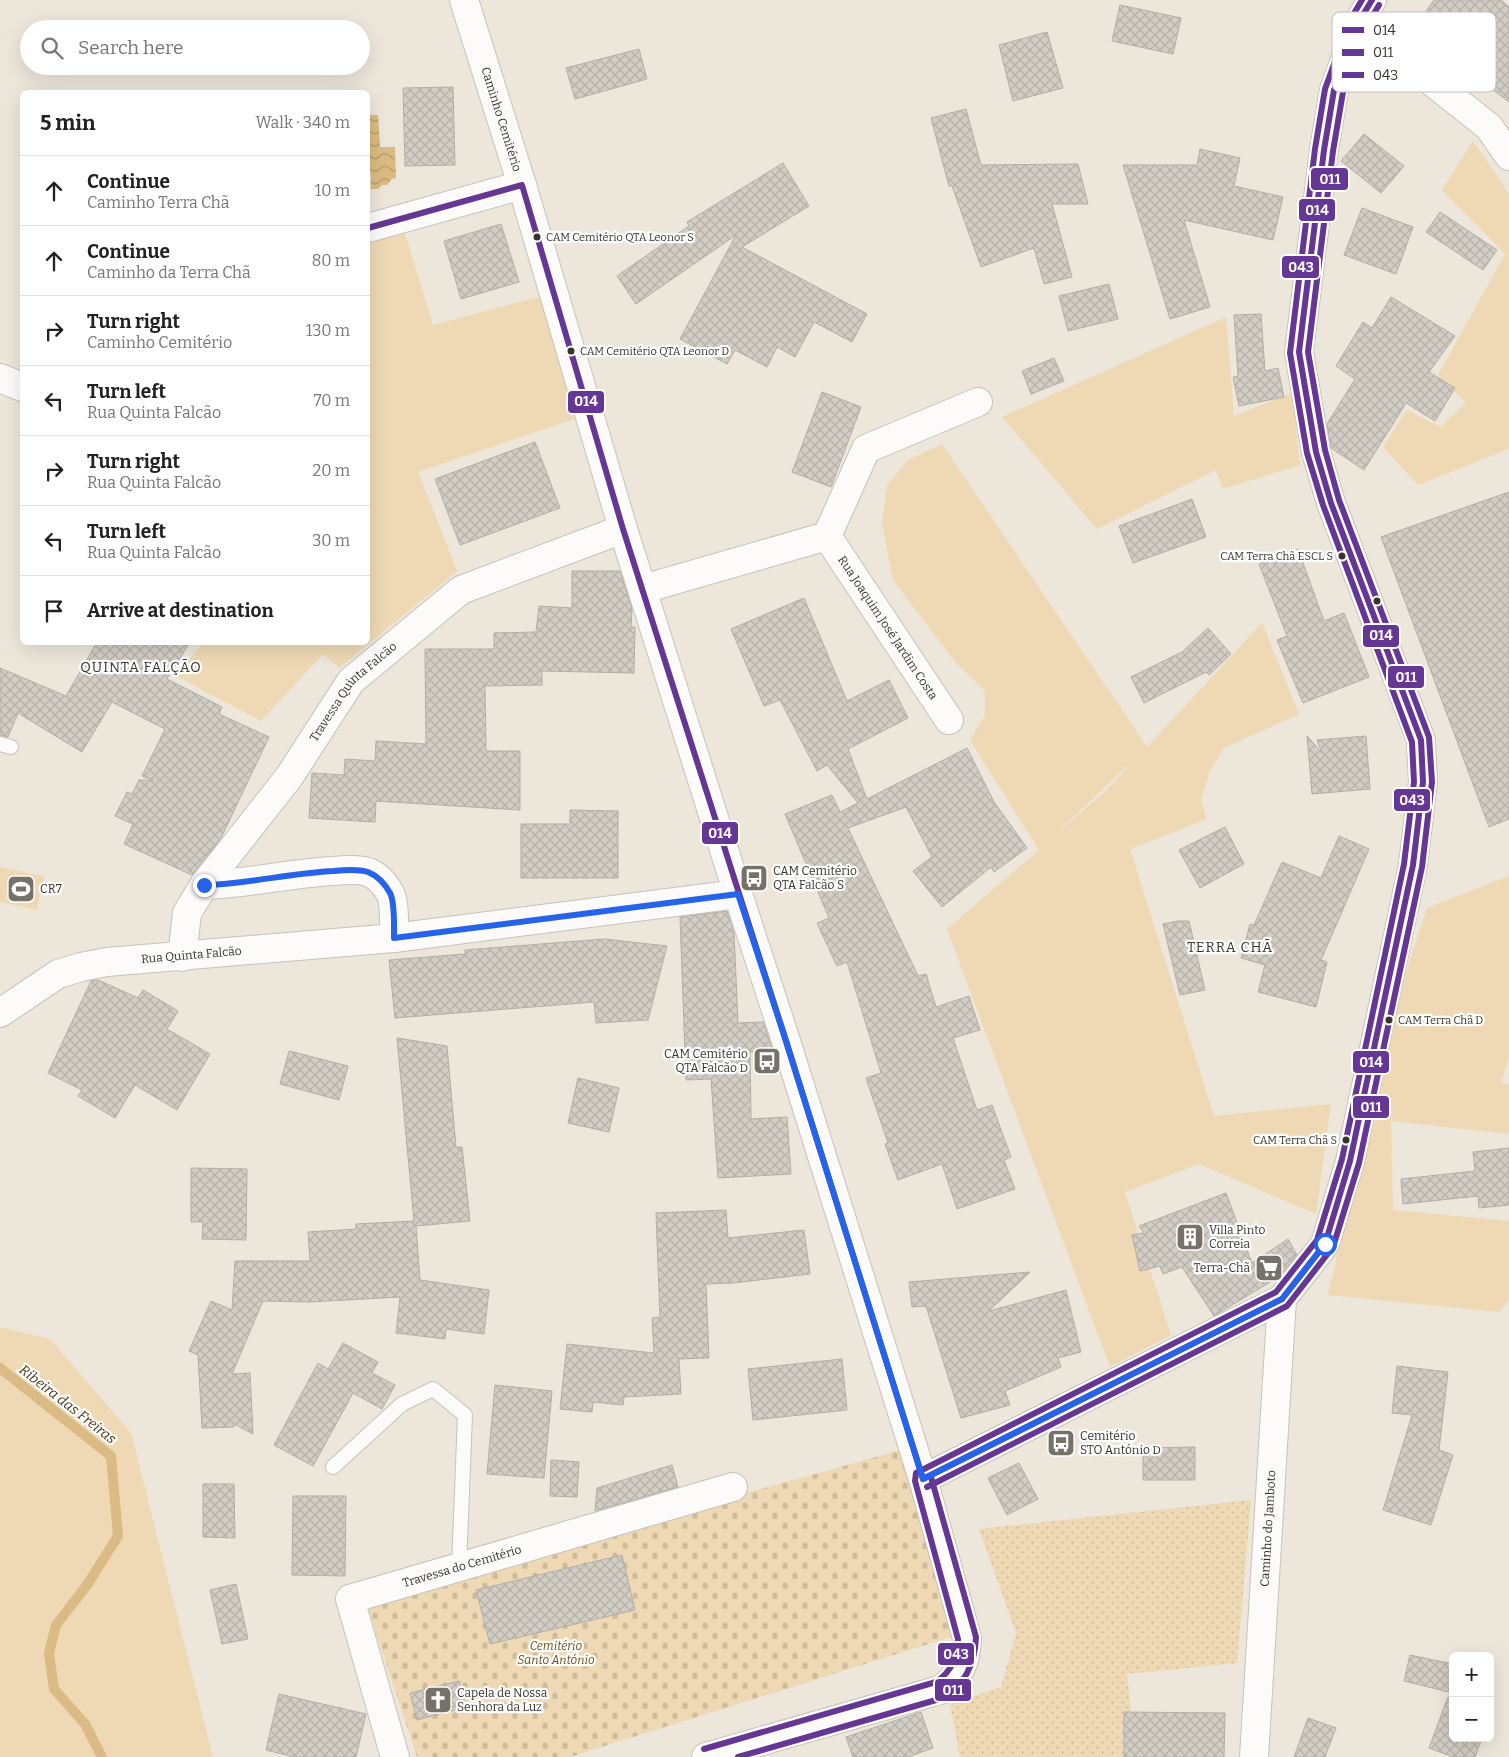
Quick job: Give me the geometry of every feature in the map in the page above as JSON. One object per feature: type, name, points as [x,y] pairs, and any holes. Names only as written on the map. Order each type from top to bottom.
[{"type":"street","name":"Caminho Cemitério","points":[[464,0],[522,185],[623,528],[923,1479],[967,1638],[966,1656],[959,1673],[940,1690],[706,1757]]},
{"type":"street","points":[[1365,12],[1372,0]]},
{"type":"street","points":[[923,1479],[1282,1299],[1325,1244],[1350,1161],[1413,865],[1423,782],[1421,740],[1331,503],[1316,452],[1299,352],[1324,150],[1334,92]]},
{"type":"street","points":[[1445,92],[1489,127],[1509,156]]},
{"type":"street","points":[[370,227],[522,185]]},
{"type":"street","points":[[0,378],[20,385]]},
{"type":"street","points":[[643,589],[827,536],[866,449],[978,402]]},
{"type":"street","name":"Travessa Quinta Falcão","points":[[182,957],[187,913],[204,885],[289,777],[351,682],[460,590],[623,528]]},
{"type":"street","name":"Rua Joaquim José Jardim Costa","points":[[827,536],[949,720]]},
{"type":"street","points":[[204,885],[230,884],[319,871],[348,870],[368,872],[380,879],[391,896],[394,938]]},
{"type":"street","name":"Rua Quinta Falcão","points":[[0,1013],[58,974],[107,962],[394,938],[738,894]]},
{"type":"street","name":"Caminho do Jamboto","points":[[1254,1757],[1282,1299]]},
{"type":"street","name":"Travessa do Cemitério","points":[[395,1757],[350,1599],[733,1487]]},
{"type":"lane","points":[[333,1467],[402,1404],[433,1389],[465,1415],[459,1568]]},
{"type":"green space","points":[[1473,141],[1509,194],[1509,449],[1418,485],[1383,447],[1407,410],[1441,427],[1466,403],[1438,375],[1505,254],[1442,190]]},
{"type":"green space","points":[[402,224],[433,325],[546,295],[574,419],[418,472],[457,571],[370,643],[370,233]]},
{"type":"green space","points":[[1226,317],[1234,416],[1292,393],[1300,465],[1223,489],[1216,470],[1097,529],[1002,417]]},
{"type":"green space","points":[[942,444],[1147,747],[1262,623],[1299,714],[1224,748],[1209,773],[1201,800],[1207,819],[1130,849],[1214,1116],[1331,1104],[1316,1214],[1199,1164],[1125,1192],[1171,1335],[1110,1367],[947,929],[1039,850],[970,740],[985,715],[985,691],[956,663],[893,580],[882,523],[887,485],[908,460]],"holes":[[[1139,755],[1106,791],[1050,839]]]},
{"type":"green space","points":[[201,645],[367,645],[339,668],[323,654],[261,721],[176,676]]},
{"type":"green space","name":"CR7","points":[[0,867],[44,876],[37,910],[0,902]]},
{"type":"green space","points":[[1509,876],[1509,1057],[1501,1082],[1509,1085],[1509,1134],[1391,1121],[1393,1210],[1509,1221],[1509,1300],[1499,1312],[1328,1295],[1401,986],[1427,908]]},
{"type":"green space","points":[[0,1327],[50,1339],[131,1433],[213,1757],[0,1757]]},
{"type":"green space","name":"Cemitério Santo António","points":[[901,1450],[957,1635],[570,1757],[417,1757],[365,1599]]},
{"type":"green space","points":[[1251,1500],[1237,1663],[1127,1674],[1135,1757],[960,1757],[950,1704],[1001,1687],[1016,1633],[979,1529]]},
{"type":"water","points":[[370,115],[378,115],[380,147],[395,147],[396,178],[378,189],[371,189]]},
{"type":"building","points":[[1434,0],[1501,0],[1509,7],[1509,102],[1496,92],[1496,12],[1425,12]]},
{"type":"building","points":[[1120,5],[1181,18],[1173,54],[1112,41]]},
{"type":"building","points":[[1047,32],[1063,88],[1013,101],[999,45]]},
{"type":"building","points":[[639,49],[647,79],[575,99],[566,68]]},
{"type":"building","points":[[453,87],[455,165],[405,166],[403,88]]},
{"type":"building","points":[[966,109],[981,165],[1078,164],[1088,204],[1052,204],[1072,277],[1044,284],[1034,248],[981,267],[952,186],[949,186],[931,118]]},
{"type":"building","points":[[1364,134],[1404,166],[1381,193],[1341,161]]},
{"type":"building","points":[[1200,149],[1240,158],[1234,186],[1283,197],[1273,240],[1184,220],[1210,307],[1170,319],[1123,165],[1197,165]]},
{"type":"building","points":[[783,163],[809,206],[742,247],[867,314],[852,342],[814,322],[795,357],[777,347],[767,367],[735,350],[727,364],[680,339],[736,235],[636,304],[617,276],[689,226],[687,222]]},
{"type":"building","points":[[1362,208],[1413,227],[1396,274],[1344,255]]},
{"type":"building","points":[[1440,212],[1497,250],[1483,270],[1426,232]]},
{"type":"building","points":[[501,224],[519,282],[461,299],[444,241]]},
{"type":"building","points":[[1109,284],[1118,319],[1068,331],[1059,296]]},
{"type":"building","points":[[1391,297],[1455,336],[1429,372],[1455,388],[1435,421],[1406,403],[1364,470],[1331,448],[1327,424],[1355,379],[1336,366],[1363,322],[1372,328]]},
{"type":"building","points":[[1261,314],[1265,371],[1278,368],[1284,397],[1239,406],[1233,377],[1238,376],[1234,315]]},
{"type":"building","points":[[1054,358],[1064,381],[1031,394],[1022,371]]},
{"type":"building","points":[[822,392],[861,407],[831,487],[792,472]]},
{"type":"building","points":[[535,442],[560,508],[460,545],[435,479]]},
{"type":"building","points":[[1509,492],[1509,819],[1489,827],[1381,537]]},
{"type":"building","points":[[1192,499],[1206,537],[1133,563],[1119,526]]},
{"type":"building","points":[[1298,549],[1324,621],[1344,613],[1369,677],[1303,703],[1277,640],[1287,636],[1259,564]]},
{"type":"building","points":[[572,571],[620,571],[632,609],[631,627],[635,627],[634,673],[542,671],[542,685],[485,686],[486,751],[520,751],[520,810],[376,801],[375,822],[309,818],[312,773],[344,775],[345,759],[375,761],[376,741],[426,744],[425,649],[494,649],[494,633],[536,632],[539,606],[572,608]]},
{"type":"building","points":[[804,598],[847,701],[889,680],[908,718],[848,749],[867,799],[967,748],[994,802],[1027,848],[994,872],[991,867],[942,907],[913,871],[932,857],[906,807],[848,828],[918,976],[926,974],[936,1007],[969,996],[980,1030],[953,1038],[977,1110],[992,1105],[1011,1157],[1004,1160],[1015,1189],[957,1209],[942,1164],[898,1180],[885,1144],[888,1143],[866,1078],[881,1073],[847,962],[837,966],[817,923],[829,918],[785,814],[832,795],[840,812],[858,803],[827,765],[817,771],[780,700],[764,706],[731,629]]},
{"type":"building","points":[[1208,628],[1231,654],[1209,675],[1206,672],[1144,703],[1131,677],[1182,652]]},
{"type":"building","points":[[95,645],[188,645],[167,679],[222,707],[219,714],[269,737],[221,838],[192,875],[124,844],[133,824],[115,816],[127,792],[132,794],[139,780],[153,780],[142,776],[165,729],[112,702],[82,752],[18,713],[8,737],[0,735],[0,668],[66,696]]},
{"type":"building","points":[[1307,736],[1322,753],[1317,740],[1366,736],[1370,789],[1312,794]]},
{"type":"building","points":[[570,810],[618,811],[618,878],[521,878],[521,824],[570,824]]},
{"type":"building","points":[[1225,827],[1244,864],[1200,888],[1179,850]]},
{"type":"building","points":[[1339,836],[1369,849],[1321,960],[1327,962],[1316,1007],[1258,992],[1265,965],[1241,958],[1250,924],[1254,925],[1282,862],[1321,878]]},
{"type":"building","points":[[727,911],[734,933],[738,1023],[763,1022],[773,1051],[750,1052],[751,1119],[787,1117],[791,1174],[718,1178],[711,1079],[686,1080],[680,917]]},
{"type":"building","points":[[1189,921],[1205,990],[1180,995],[1163,924]]},
{"type":"building","points":[[604,939],[667,946],[648,1020],[596,1023],[594,1002],[395,1018],[389,960],[465,954],[465,950]]},
{"type":"building","points":[[98,980],[138,998],[143,990],[178,1011],[167,1029],[210,1054],[177,1110],[135,1085],[115,1118],[78,1096],[82,1090],[48,1073],[91,981]]},
{"type":"building","points":[[397,1038],[447,1046],[456,1147],[462,1147],[470,1221],[416,1226],[420,1280],[489,1290],[484,1334],[446,1329],[445,1339],[396,1333],[400,1297],[309,1302],[263,1301],[232,1374],[250,1373],[253,1434],[234,1424],[234,1427],[202,1428],[198,1355],[189,1351],[211,1301],[232,1310],[235,1261],[310,1261],[308,1232],[356,1229],[356,1224],[414,1221]]},
{"type":"building","points":[[289,1051],[348,1066],[339,1100],[280,1084]]},
{"type":"building","points":[[578,1078],[619,1088],[609,1132],[568,1123]]},
{"type":"building","points":[[1509,1148],[1509,1205],[1479,1208],[1478,1196],[1403,1204],[1401,1179],[1475,1171],[1473,1152]]},
{"type":"building","points":[[191,1168],[247,1169],[246,1240],[202,1239],[203,1222],[191,1222]]},
{"type":"building","points":[[1226,1193],[1252,1263],[1288,1239],[1297,1255],[1280,1276],[1214,1316],[1182,1267],[1163,1274],[1160,1266],[1140,1271],[1132,1235],[1144,1233],[1139,1226]]},
{"type":"building","points":[[726,1210],[728,1238],[804,1230],[810,1274],[733,1283],[706,1284],[709,1358],[679,1359],[681,1394],[624,1397],[623,1405],[593,1402],[592,1412],[560,1409],[567,1344],[654,1353],[652,1318],[660,1317],[656,1213]]},
{"type":"building","points":[[1030,1272],[989,1311],[1066,1290],[1081,1352],[1058,1358],[1061,1367],[1005,1391],[1010,1405],[961,1418],[926,1306],[912,1307],[909,1282]]},
{"type":"building","points":[[343,1343],[378,1362],[372,1373],[395,1385],[382,1409],[353,1393],[313,1466],[274,1445],[318,1363],[328,1369]]},
{"type":"building","points":[[842,1359],[847,1410],[753,1420],[748,1369]]},
{"type":"building","points":[[1397,1366],[1448,1372],[1439,1450],[1453,1455],[1431,1525],[1383,1510],[1412,1415],[1392,1413]]},
{"type":"building","points":[[495,1385],[552,1391],[544,1478],[487,1474]]},
{"type":"building","points":[[1195,1447],[1195,1480],[1143,1480],[1143,1448]]},
{"type":"building","points":[[551,1460],[579,1462],[577,1497],[550,1496]]},
{"type":"building","points":[[1019,1463],[1038,1499],[1007,1515],[988,1478]]},
{"type":"building","points":[[672,1465],[678,1487],[595,1511],[597,1488]]},
{"type":"building","points":[[203,1484],[234,1484],[235,1538],[203,1537]]},
{"type":"building","points":[[293,1496],[346,1496],[345,1576],[292,1575]]},
{"type":"building","points":[[622,1555],[635,1610],[490,1644],[476,1590]]},
{"type":"building","points":[[236,1584],[248,1639],[222,1644],[210,1590]]},
{"type":"building","points":[[1410,1655],[1449,1663],[1449,1692],[1404,1681]]},
{"type":"building","name":"Capela de Nossa Senhora da Luz","points":[[459,1681],[466,1707],[417,1720],[410,1693]]},
{"type":"building","points":[[279,1694],[366,1714],[356,1757],[294,1757],[266,1750]]},
{"type":"building","points":[[1448,1697],[1449,1742],[1481,1742],[1475,1757],[1453,1757],[1429,1748]]},
{"type":"building","points":[[921,1712],[933,1748],[908,1757],[853,1757],[846,1737]]},
{"type":"building","points":[[1124,1712],[1225,1713],[1224,1757],[1124,1757]]},
{"type":"building","points":[[1308,1718],[1336,1728],[1325,1757],[1294,1757]]},
{"type":"waterway","name":"Ribeira das Freiras","points":[[0,1368],[111,1456],[118,1536],[87,1585],[56,1625],[49,1653],[54,1689],[85,1724],[102,1757]]},
{"type":"transit line","name":"043","points":[[1355,12],[1362,0]]},
{"type":"transit line","name":"014","points":[[1365,12],[1372,0]]},
{"type":"transit line","name":"011","points":[[1375,12],[1379,5]]},
{"type":"transit line","name":"043","points":[[704,1749],[936,1682],[941,1678],[953,1664],[958,1639],[915,1481],[916,1473],[1276,1292],[1317,1240],[1342,1159],[1404,864],[1414,782],[1412,742],[1323,505],[1307,453],[1290,353],[1315,149],[1325,89],[1332,70]]},
{"type":"transit line","name":"014","points":[[923,1479],[1282,1299],[1325,1244],[1350,1161],[1413,865],[1423,782],[1421,740],[1331,503],[1316,452],[1299,352],[1324,150],[1334,92]]},
{"type":"transit line","name":"011","points":[[927,1487],[1287,1306],[1333,1247],[1359,1163],[1422,867],[1432,782],[1429,737],[1339,500],[1325,450],[1308,352],[1333,151],[1343,92]]},
{"type":"transit line","name":"014","points":[[522,185],[623,529],[923,1479]]},
{"type":"transit line","name":"014","points":[[370,227],[522,185]]},
{"type":"transit line","name":"011","points":[[738,1757],[943,1698],[958,1686],[968,1672],[974,1656],[976,1637],[931,1477]]},
{"type":"place","name":"CAM Cemitério QTA Leonor S","points":[[537,237]]},
{"type":"place","name":"CAM Cemitério QTA Leonor D","points":[[571,351]]},
{"type":"place","name":"CAM Terra Chã ESCL S","points":[[1342,556]]},
{"type":"place","name":"CAM Cemitério QTA Falcão S","points":[[754,878]]},
{"type":"place","name":"CR7","points":[[21,889]]},
{"type":"place","name":"CAM Terra Chã D","points":[[1389,1020]]},
{"type":"place","name":"CAM Cemitério QTA Falcão D","points":[[767,1061]]},
{"type":"place","name":"CAM Terra Chã S","points":[[1346,1140]]},
{"type":"place","name":"Villa Pinto Correia","points":[[1190,1237]]},
{"type":"place","name":"Terra-Chã","points":[[1269,1268]]},
{"type":"place","name":"Cemitério STO António D","points":[[1061,1443]]},
{"type":"place","name":"Capela de Nossa Senhora da Luz","points":[[438,1700]]},
{"type":"district","name":"QUINTA FALÇÃO","points":[[141,667]]},
{"type":"district","name":"TERRA CHÃ","points":[[1230,947]]},
{"type":"route","points":[[204,885],[230,884],[319,871],[348,870],[368,872],[380,879],[391,896],[394,938],[738,894],[923,1479],[1282,1299],[1325,1244]]}]
